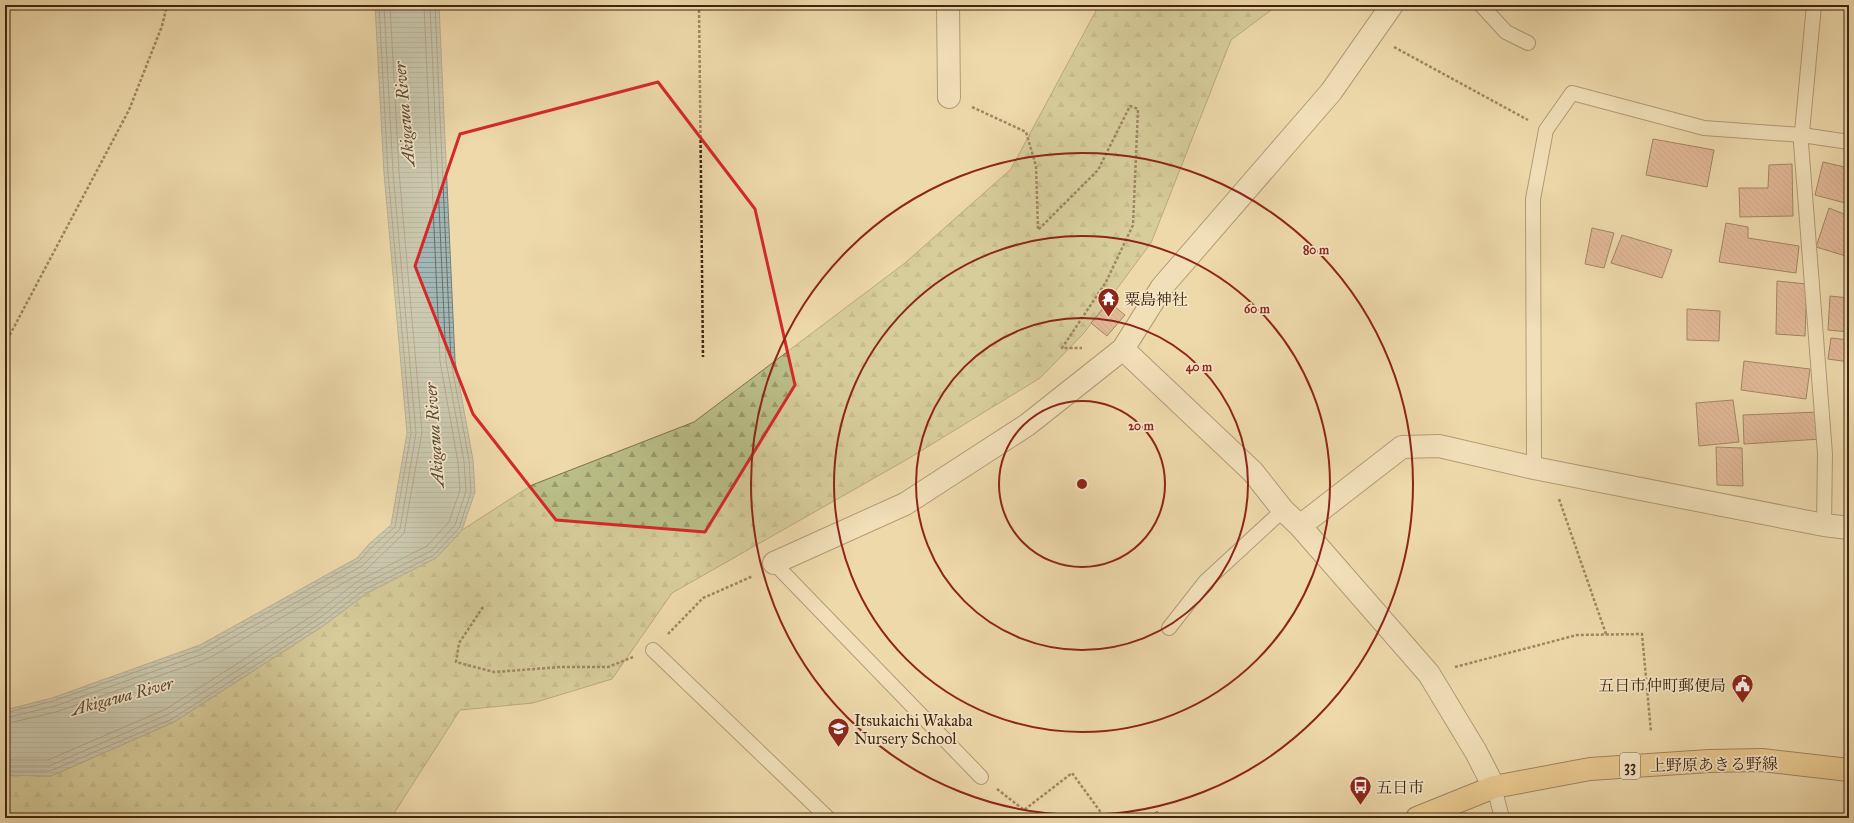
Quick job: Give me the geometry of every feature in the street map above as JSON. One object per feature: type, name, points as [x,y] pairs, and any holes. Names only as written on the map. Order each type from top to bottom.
[{"type":"main road","name":"上野原あきる野線","points":[[1417,818],[1494,787],[1590,769],[1709,761],[1762,760],[1849,770]]},
{"type":"street","points":[[948,5],[949,97]]},
{"type":"street","points":[[774,563],[905,504],[1027,425],[1123,349],[1162,287],[1331,92],[1392,5]]},
{"type":"street","points":[[1123,349],[1252,472],[1283,510],[1300,526],[1429,674],[1478,756],[1494,787]]},
{"type":"street","points":[[1300,526],[1402,447],[1440,446],[1542,469],[1824,525],[1849,528]]},
{"type":"lane","points":[[1481,5],[1506,32],[1528,43]]},
{"type":"lane","points":[[1814,5],[1802,135],[1825,454],[1824,525]]},
{"type":"lane","points":[[1542,469],[1532,316],[1532,199],[1546,130],[1572,93],[1704,128],[1802,135],[1849,142]]},
{"type":"lane","points":[[1169,628],[1206,582],[1283,510]]},
{"type":"lane","points":[[774,563],[981,777]]},
{"type":"lane","points":[[653,650],[828,818]]},
{"type":"lane","points":[[1494,787],[1502,818]]},
{"type":"path","points":[[5,344],[129,110],[162,26],[167,5]]},
{"type":"path","points":[[699,5],[703,357]]},
{"type":"path","points":[[1372,35],[1546,130]]},
{"type":"path","points":[[949,97],[1026,132],[1036,166],[1038,230],[1098,170],[1130,106],[1138,109],[1133,225],[1106,282],[1062,348],[1085,348]]},
{"type":"path","points":[[1542,469],[1606,634]]},
{"type":"path","points":[[483,606],[459,643],[456,662],[494,672],[561,667],[608,667],[653,650],[703,598],[753,576],[774,563]]},
{"type":"path","points":[[1429,674],[1577,635],[1642,634],[1651,732]]},
{"type":"path","points":[[981,777],[1024,810],[1072,773],[1105,818]]},
{"type":"highlighted area","points":[[658,82],[755,209],[795,385],[705,532],[556,520],[473,414],[415,266],[460,134]]},
{"type":"green space","points":[[1099,5],[1278,5],[1231,40],[1151,243],[1084,333],[1040,378],[906,460],[672,593],[612,679],[533,703],[460,710],[391,818],[5,818],[5,775],[51,776],[174,722],[323,626],[367,593],[436,558],[462,530],[532,485],[694,422],[905,263],[1011,169]]},
{"type":"water","name":"Akigawa River","points":[[375,5],[439,5],[455,361],[473,460],[475,492],[462,530],[436,558],[367,593],[323,626],[174,722],[51,776],[5,775],[5,710],[52,698],[200,645],[357,558],[369,544],[391,525],[407,433],[384,173]]},
{"type":"building","points":[[1653,139],[1714,150],[1707,187],[1646,175]]},
{"type":"building","points":[[1823,162],[1849,168],[1849,204],[1815,195]]},
{"type":"building","points":[[1792,164],[1793,216],[1740,217],[1739,188],[1768,188],[1769,165]]},
{"type":"building","points":[[1829,208],[1849,216],[1849,257],[1816,247]]},
{"type":"building","points":[[1726,223],[1748,227],[1748,238],[1799,246],[1796,273],[1719,262]]},
{"type":"building","points":[[1592,228],[1614,233],[1604,268],[1585,264]]},
{"type":"building","points":[[1622,235],[1672,250],[1662,278],[1611,263]]},
{"type":"building","points":[[1777,281],[1807,284],[1805,336],[1776,334]]},
{"type":"building","points":[[1830,296],[1849,298],[1849,332],[1828,330]]},
{"type":"building","name":"粟島神社","points":[[1109,302],[1125,315],[1107,336],[1091,323]]},
{"type":"building","points":[[1687,309],[1720,311],[1719,341],[1687,340]]},
{"type":"building","points":[[1831,338],[1849,340],[1849,362],[1828,359]]},
{"type":"building","points":[[1744,361],[1810,369],[1806,399],[1741,390]]},
{"type":"building","points":[[1733,400],[1739,442],[1699,446],[1696,403]]},
{"type":"building","points":[[1820,412],[1821,439],[1744,444],[1743,415]]},
{"type":"building","points":[[1716,447],[1742,448],[1743,486],[1717,485]]},
{"type":"building","points":[[1157,811],[1162,818],[1149,818]]},
{"type":"place","name":"粟島神社","points":[[1108,318]]},
{"type":"place","name":"五日市仲町郵便局","points":[[1742,704]]},
{"type":"place","name":"Itsukaichi Wakaba Nursery School","points":[[838,748]]},
{"type":"place","name":"五日市","points":[[1361,806]]}]
